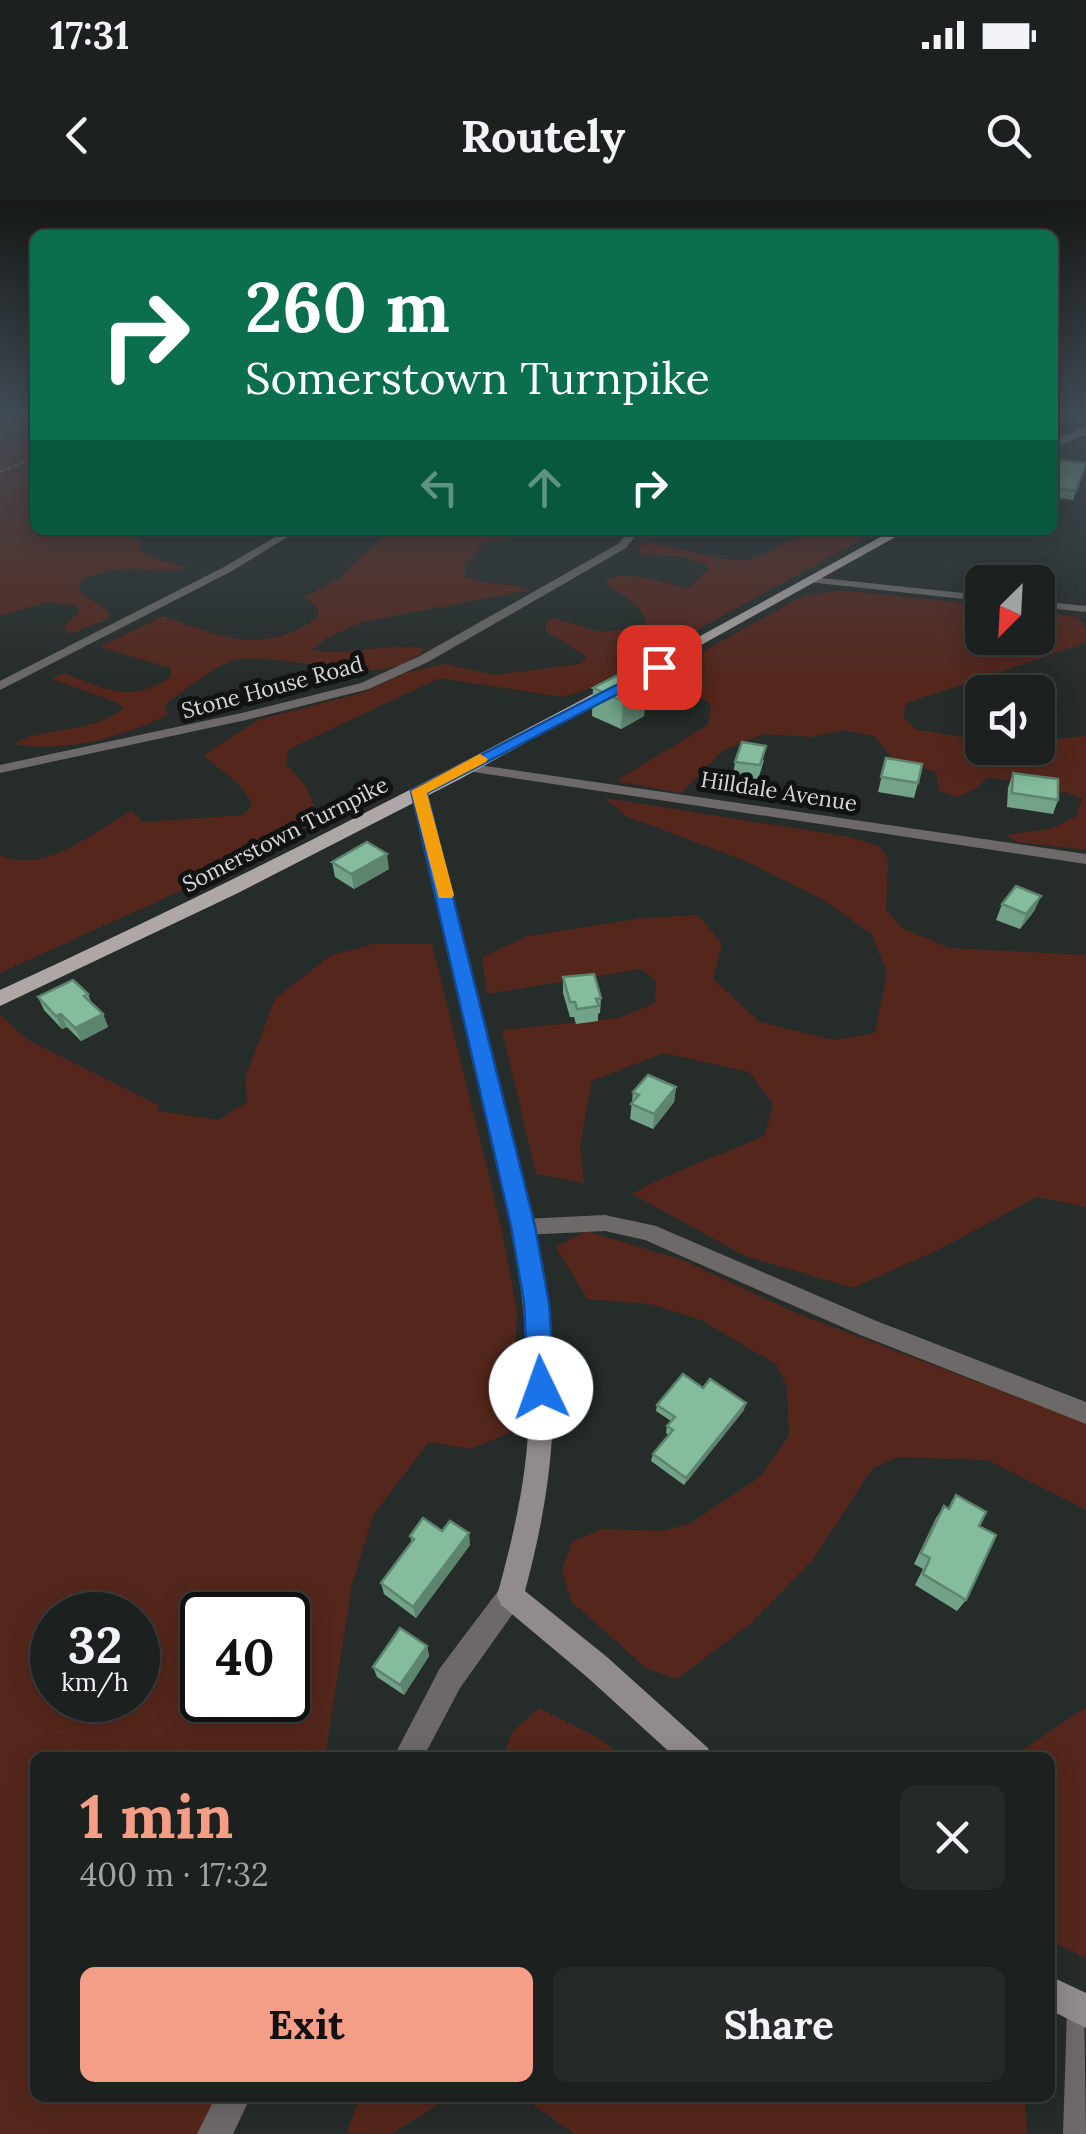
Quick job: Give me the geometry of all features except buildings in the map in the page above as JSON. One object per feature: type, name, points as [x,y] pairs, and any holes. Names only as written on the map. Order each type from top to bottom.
[{"type":"main road","name":"Somerstown Turnpike","points":[[0,999],[151,928],[659,667],[893,535]]},
{"type":"street","points":[[0,686],[228,569],[286,535]]},
{"type":"street","name":"Stone House Road","points":[[0,769],[290,706],[364,686],[424,659],[527,602],[622,546],[631,535]]},
{"type":"street","points":[[812,580],[965,596]]},
{"type":"street","points":[[1055,606],[1086,609]]},
{"type":"street","name":"Hilldale Avenue","points":[[465,767],[1086,859]]},
{"type":"street","points":[[411,1752],[450,1678],[510,1596],[526,1549],[538,1474],[541,1421],[536,1303],[523,1226],[419,791]]},
{"type":"street","points":[[523,1226],[606,1223],[649,1232],[866,1327],[1086,1413]]},
{"type":"street","points":[[510,1596],[598,1667],[691,1752]]},
{"type":"street","points":[[1055,1995],[1085,2011],[1081,2134]]},
{"type":"street","points":[[215,2134],[232,2102]]},
{"type":"shaded area","points":[[0,505],[30,505],[30,535],[131,535],[141,541],[140,550],[158,560],[187,567],[166,572],[118,570],[82,579],[79,591],[109,612],[108,619],[70,634],[63,627],[80,611],[75,605],[47,602],[0,616]]},
{"type":"shaded area","points":[[387,535],[530,535],[483,543],[465,566],[465,577],[530,590],[362,622],[325,639],[312,650],[425,649],[406,662],[385,669],[362,671],[261,658],[238,659],[211,672],[165,704],[167,715],[131,730],[73,745],[14,744],[39,734],[94,723],[123,709],[118,703],[52,679],[63,673],[130,692],[171,677],[171,668],[99,647],[164,616],[223,636],[260,640],[278,637],[317,618],[318,608],[305,597],[340,578]]},
{"type":"shaded area","points":[[814,535],[871,535],[588,689],[562,697],[440,678],[289,749],[286,764],[306,786],[316,811],[308,826],[270,850],[0,973],[0,855],[17,860],[52,856],[132,811],[143,822],[243,815],[252,805],[248,797],[238,783],[204,755],[258,720],[365,692],[405,673],[444,664],[495,675],[580,664],[587,657],[546,631],[546,622],[554,618],[600,632],[641,628],[646,620],[636,604],[604,582],[622,576],[690,588],[709,568],[685,558],[639,554],[640,545],[647,542],[729,560],[749,560]]},
{"type":"shaded area","points":[[840,590],[965,603],[965,655],[1050,655],[991,675],[965,675],[965,684],[907,703],[903,716],[915,729],[965,738],[965,765],[1055,765],[1055,739],[1086,736],[1086,850],[1018,842],[1005,835],[1050,829],[1077,816],[1082,798],[1049,787],[988,777],[957,797],[939,791],[936,772],[893,759],[874,736],[843,730],[812,737],[763,734],[722,751],[681,793],[616,781],[708,725],[711,704],[661,675],[801,597]]},
{"type":"shaded area","points":[[1055,614],[1078,617],[1086,629],[1086,643],[1055,653]]},
{"type":"shaded area","points":[[605,798],[849,837],[879,846],[888,859],[886,910],[902,928],[949,948],[1086,955],[1086,1207],[1037,1197],[938,1250],[853,1288],[745,1256],[632,1194],[765,1135],[773,1104],[749,1072],[664,1053],[592,1081],[580,1146],[584,1183],[536,1174],[502,1030],[619,1018],[655,1003],[656,981],[641,969],[487,994],[482,957],[528,936],[644,918],[698,915],[722,944],[713,979],[760,1022],[834,1040],[875,1033],[887,973],[872,934],[820,898],[743,860],[626,816]]},
{"type":"shaded area","points":[[373,944],[432,944],[500,1222],[517,1311],[512,1432],[471,1449],[429,1442],[374,1514],[352,1584],[326,1752],[30,1752],[30,2102],[217,2102],[203,2134],[0,2134],[0,1015],[28,1040],[158,1105],[158,1111],[219,1120],[247,1102],[245,1078],[275,999],[330,956]]},
{"type":"shaded area","points":[[586,1231],[683,1260],[796,1313],[1086,1423],[1086,1510],[988,1460],[897,1457],[872,1469],[812,1561],[750,1624],[677,1679],[646,1668],[571,1601],[562,1571],[572,1542],[601,1529],[663,1531],[691,1523],[760,1477],[789,1436],[787,1386],[776,1364],[701,1320],[650,1304],[587,1299],[556,1247]]},
{"type":"shaded area","points":[[1086,1707],[1086,1958],[1055,1943],[1055,1752],[1020,1752]]},
{"type":"shaded area","points":[[539,1708],[599,1738],[617,1752],[505,1752],[513,1731]]},
{"type":"shaded area","points":[[358,2102],[443,2102],[391,2134],[347,2133]]},
{"type":"shaded area","points":[[530,2102],[1025,2102],[1027,2134],[575,2134]]},
{"type":"slow traffic","points":[[445,895],[419,791],[480,759]]},
{"type":"route","points":[[541,1388],[536,1303],[523,1226],[419,791],[659,667]]}]
